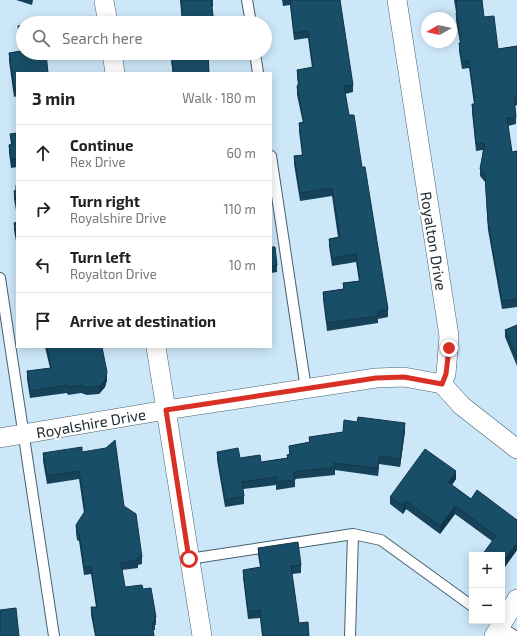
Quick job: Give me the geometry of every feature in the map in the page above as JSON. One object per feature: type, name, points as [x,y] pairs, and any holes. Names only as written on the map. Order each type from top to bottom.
[{"type":"street","name":"Royalton Drive","points":[[397,0],[449,336],[446,374],[442,384]]},
{"type":"street","points":[[104,1],[107,16]]},
{"type":"street","points":[[113,60],[115,72]]},
{"type":"street","points":[[156,348],[202,636]]},
{"type":"street","name":"Royalshire Drive","points":[[0,438],[166,410],[376,378],[404,377],[442,384]]},
{"type":"street","points":[[442,384],[462,406],[517,449]]},
{"type":"street","points":[[495,628],[517,599]]},
{"type":"lane","points":[[247,0],[250,16]]},
{"type":"lane","points":[[256,60],[258,72]]},
{"type":"lane","points":[[272,163],[306,389]]},
{"type":"lane","points":[[0,278],[54,636]]},
{"type":"lane","points":[[189,559],[353,534],[380,540],[469,604]]},
{"type":"lane","points":[[350,636],[353,534]]},
{"type":"lane","points":[[495,628],[515,636]]},
{"type":"building","points":[[181,0],[211,0],[213,16],[182,16]]},
{"type":"building","points":[[290,0],[340,0],[353,85],[344,86],[349,115],[354,115],[362,167],[365,167],[388,309],[378,311],[378,316],[327,323],[323,292],[344,289],[343,283],[360,281],[356,254],[332,258],[329,239],[340,237],[332,188],[300,193],[294,156],[303,155],[299,123],[304,122],[297,87],[299,82],[297,70],[313,67],[308,31],[294,33]]},
{"type":"building","points":[[456,0],[482,0],[484,17],[494,16],[498,49],[517,46],[517,98],[514,98],[516,117],[507,118],[512,152],[517,151],[517,299],[502,301],[488,222],[485,174],[480,169],[485,143],[476,144],[472,104],[475,104],[469,60],[462,61]]},
{"type":"building","points":[[16,52],[16,60],[47,60],[48,72],[16,72],[16,89],[14,89],[9,53]]},
{"type":"building","points":[[172,60],[208,60],[209,72],[173,72]]},
{"type":"building","points":[[16,133],[16,159],[11,160],[9,145],[12,144],[10,134]]},
{"type":"building","points":[[16,190],[16,202],[14,191]]},
{"type":"building","points":[[16,222],[16,234],[14,223]]},
{"type":"building","points":[[272,247],[275,247],[277,265],[272,266]]},
{"type":"building","points":[[517,325],[517,358],[505,330]]},
{"type":"building","points":[[47,348],[102,348],[107,372],[105,380],[99,386],[87,388],[81,385],[68,387],[67,385],[30,391],[27,371],[51,368]]},
{"type":"building","points":[[358,417],[405,423],[400,459],[379,456],[378,468],[334,463],[335,467],[294,472],[295,480],[276,482],[276,477],[242,482],[244,496],[225,500],[217,452],[238,448],[240,458],[260,455],[261,462],[288,458],[287,455],[290,454],[289,446],[310,442],[309,437],[343,432],[344,420],[357,422]]},
{"type":"building","points":[[115,440],[124,506],[136,514],[142,557],[138,557],[138,560],[121,563],[125,587],[142,585],[143,589],[151,588],[156,617],[154,617],[155,622],[152,623],[154,636],[96,636],[91,607],[97,607],[91,566],[84,567],[79,534],[77,533],[76,525],[85,511],[79,471],[47,476],[43,453],[82,447],[82,452],[106,448]]},
{"type":"building","points":[[425,449],[456,471],[448,482],[471,499],[477,490],[517,520],[517,543],[505,559],[505,552],[484,552],[496,536],[455,506],[440,526],[406,501],[403,506],[390,497]]},
{"type":"building","points":[[298,542],[301,565],[291,566],[299,623],[308,622],[309,636],[263,636],[260,610],[248,612],[243,570],[261,567],[258,548]]},
{"type":"building","points":[[16,608],[19,636],[0,636],[0,610]]},
{"type":"route","points":[[189,559],[166,410],[376,378],[404,377],[442,384],[446,374],[449,348]]}]
